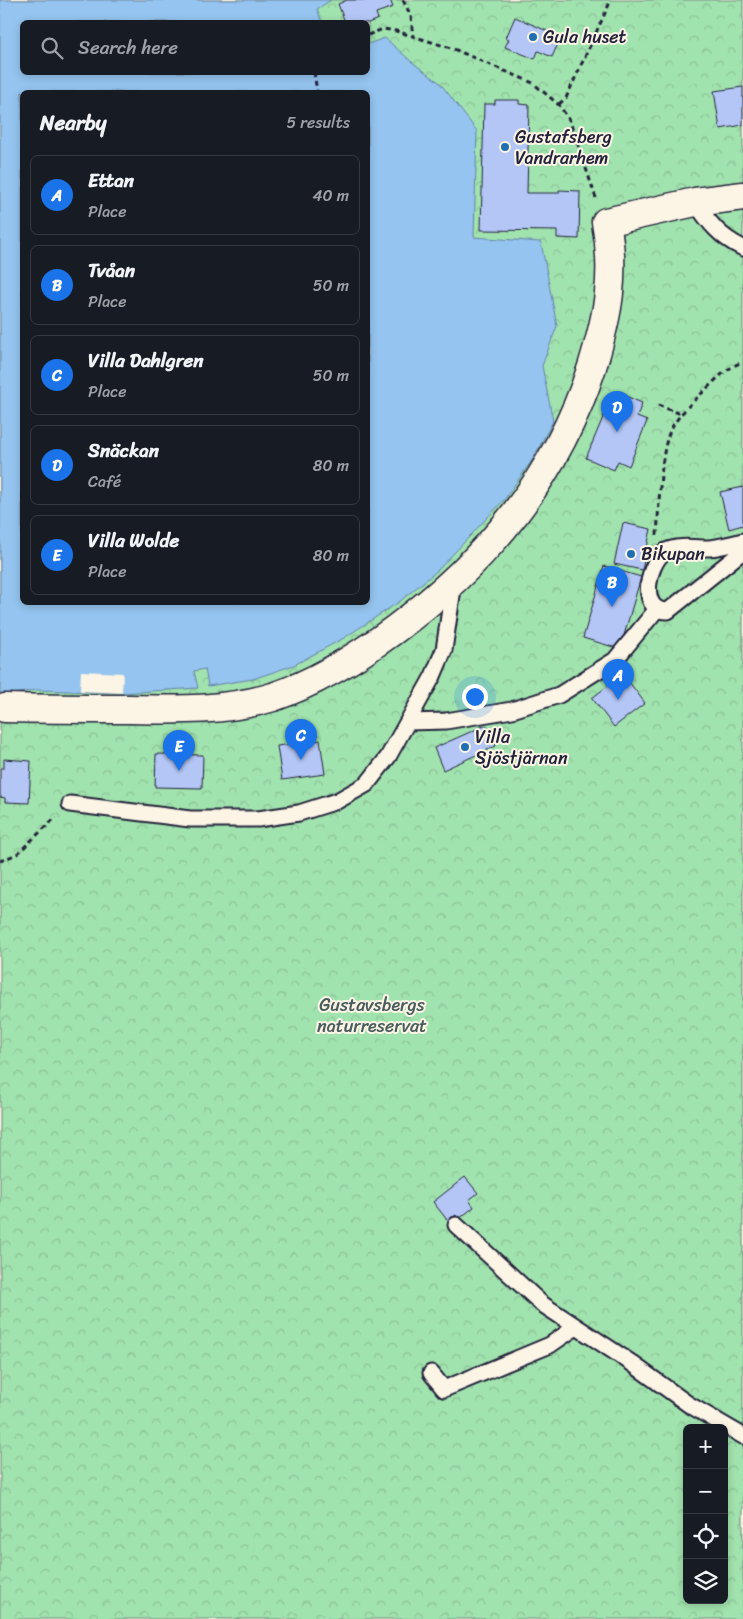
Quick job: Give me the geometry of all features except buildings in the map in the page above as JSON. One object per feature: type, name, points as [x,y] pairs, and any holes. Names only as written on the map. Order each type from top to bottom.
[{"type":"street","points":[[5,708],[190,710],[234,705],[270,697],[306,685],[347,663],[428,605],[491,545],[523,505],[554,458],[574,416],[588,380],[608,308],[612,282],[611,249],[606,222],[695,202],[743,196]]},
{"type":"lane","points":[[695,202],[720,235],[743,248]]},
{"type":"lane","points":[[743,541],[719,547],[673,548],[665,551],[653,568],[648,590],[650,601],[657,609],[668,611],[674,608],[743,551]]},
{"type":"lane","points":[[70,804],[190,819],[258,819],[299,813],[337,801],[367,784],[388,757],[433,676],[444,650],[454,580]]},
{"type":"lane","points":[[408,722],[456,720],[512,710],[559,695],[615,660],[657,609]]},
{"type":"lane","points":[[456,1225],[542,1304],[688,1404],[743,1436]]},
{"type":"lane","points":[[431,1373],[444,1389],[550,1345],[576,1326]]},
{"type":"path","points":[[403,0],[412,16],[413,37]]},
{"type":"path","points":[[559,105],[566,98],[611,0]]},
{"type":"path","points":[[370,34],[383,29],[451,48],[533,83],[559,105],[570,122],[606,222]]},
{"type":"path","points":[[314,75],[317,90]]},
{"type":"path","points":[[658,521],[667,439],[681,414],[724,372],[743,362]]},
{"type":"path","points":[[658,405],[681,414]]},
{"type":"path","points":[[0,861],[17,854],[70,804]]},
{"type":"green space","name":"Gustavsbergs naturreservat","points":[[0,0],[743,0],[743,1619],[0,1619]]},
{"type":"water","points":[[0,0],[331,0],[317,9],[321,20],[20,20],[20,75],[370,75],[370,43],[385,38],[440,83],[477,131],[474,237],[541,242],[557,326],[542,366],[553,421],[533,459],[504,500],[438,570],[399,602],[344,638],[294,665],[253,679],[208,686],[205,669],[194,671],[198,688],[122,693],[37,690],[0,696]]},
{"type":"pier","points":[[81,671],[123,673],[122,693],[80,691]]},
{"type":"place","name":"Gula huset","points":[[533,37]]},
{"type":"place","name":"Gustafsberg Vandrarhem","points":[[505,147]]},
{"type":"place","name":"Snäckan","points":[[617,432]]},
{"type":"place","name":"Bikupan","points":[[631,554]]},
{"type":"place","name":"Tvåan","points":[[612,607]]},
{"type":"place","name":"Ettan","points":[[618,700]]},
{"type":"place","name":"Villa Sjöstjärnan","points":[[465,747]]},
{"type":"place","name":"Villa Dahlgren","points":[[301,760]]},
{"type":"place","name":"Villa Wolde","points":[[179,771]]}]
